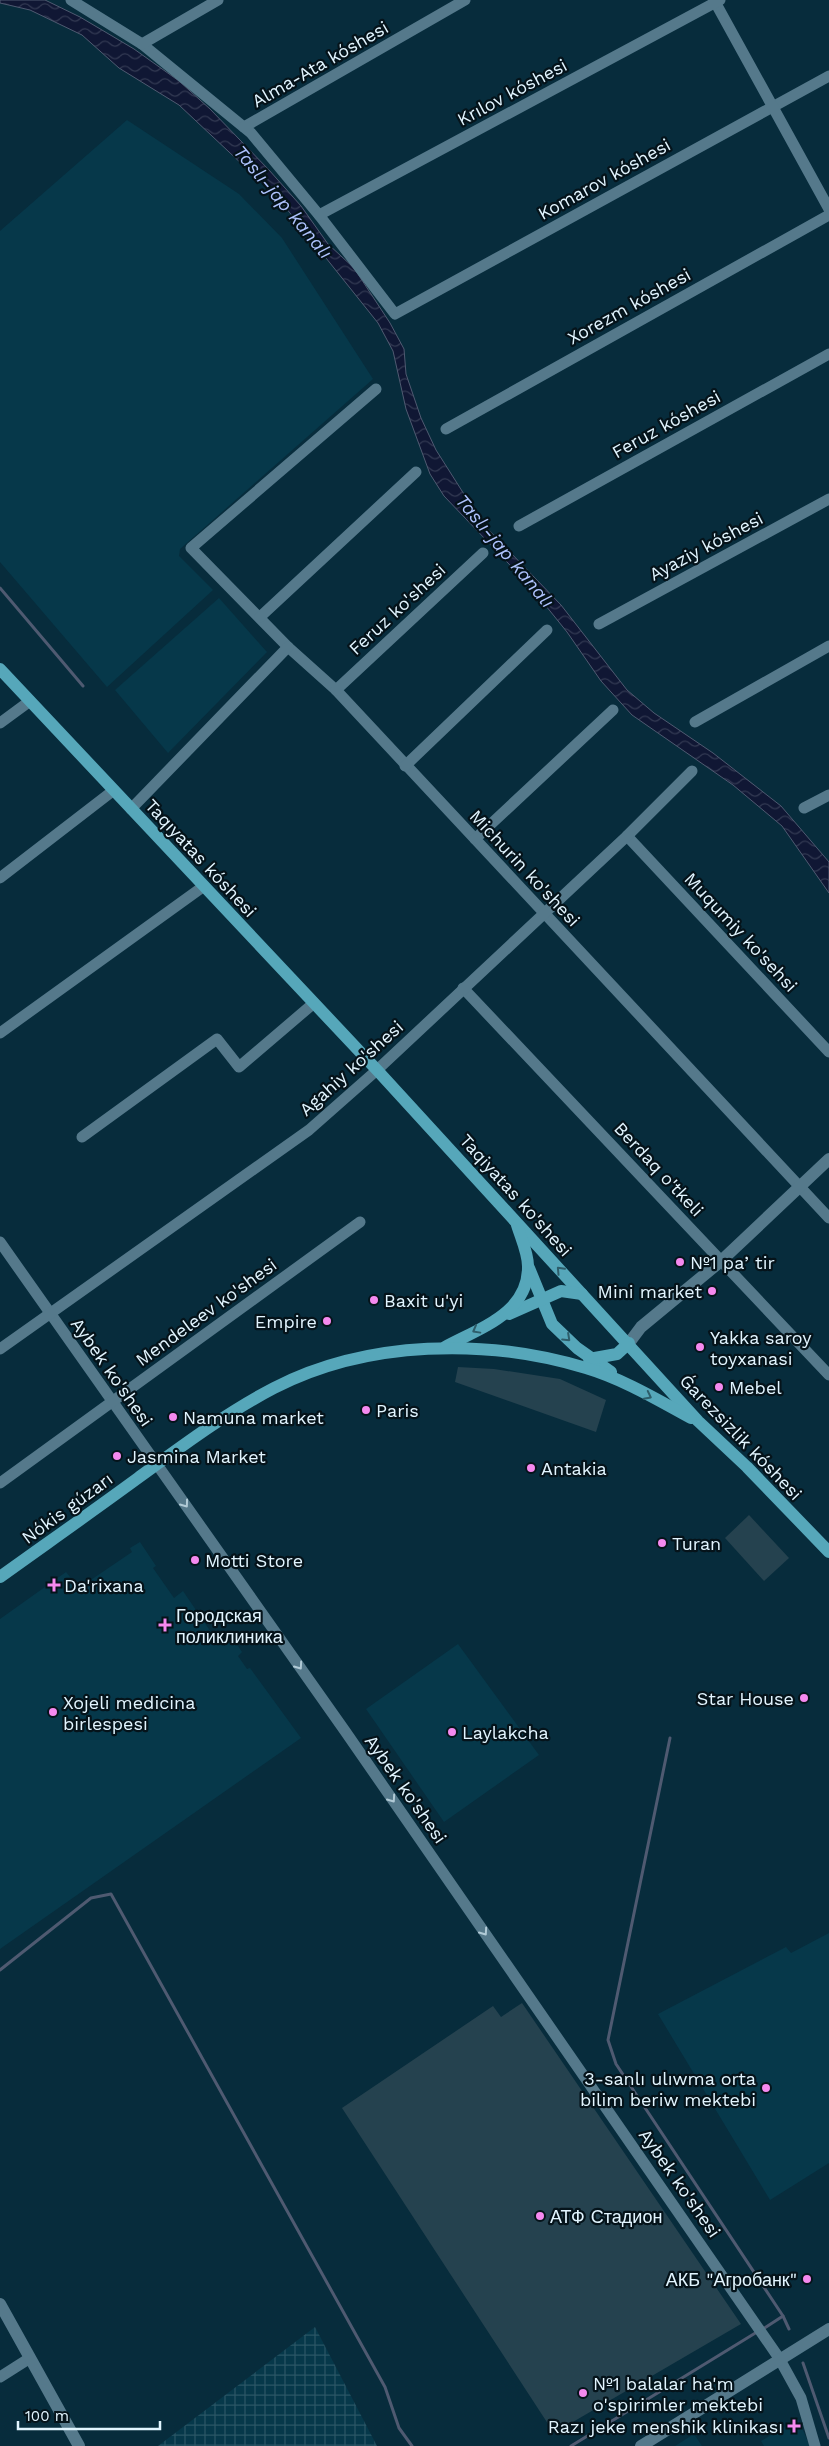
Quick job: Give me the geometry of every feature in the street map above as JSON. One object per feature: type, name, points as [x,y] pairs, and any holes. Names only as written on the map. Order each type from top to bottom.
[{"type":"main road","name":"Taqıyatas kóshesi","points":[[0,669],[377,1070]]},
{"type":"main road","name":"Taqiyatas ko'shesi","points":[[377,1070],[629,1343]]},
{"type":"main road","points":[[515,1220],[528,1265],[552,1324],[577,1348],[630,1387]]},
{"type":"main road","points":[[503,1316],[520,1298],[525,1286],[528,1265]]},
{"type":"main road","points":[[446,1347],[503,1316],[561,1291],[582,1294]]},
{"type":"main road","points":[[554,1360],[592,1359],[617,1354],[629,1343]]},
{"type":"main road","name":"Ǵarezsizlik kóshesi","points":[[629,1343],[698,1421],[747,1467],[829,1552]]},
{"type":"main road","name":"Nókis gúzarı","points":[[0,1577],[157,1464],[225,1417],[274,1387],[336,1363],[423,1347],[446,1347],[542,1356],[554,1360]]},
{"type":"main road","points":[[554,1360],[588,1369],[630,1387],[698,1421]]},
{"type":"street","points":[[71,0],[142,44],[244,127],[319,215]]},
{"type":"street","points":[[142,44],[218,0]]},
{"type":"street","name":"Alma-Ata kóshesi","points":[[244,127],[465,0]]},
{"type":"street","points":[[716,1],[829,209]]},
{"type":"street","name":"Krılov kóshesi","points":[[319,215],[716,1]]},
{"type":"street","name":"Komarov kóshesi","points":[[319,215],[395,314],[829,76]]},
{"type":"street","name":"Xorezm kóshesi","points":[[446,429],[829,215]]},
{"type":"street","name":"Feruz kóshesi","points":[[519,526],[829,354]]},
{"type":"street","name":"Michurin ko'shesi","points":[[376,389],[191,548],[288,647],[336,690],[543,914],[829,1218]]},
{"type":"street","points":[[260,617],[416,472]]},
{"type":"street","name":"Ayaziy kóshesi","points":[[599,624],[829,500]]},
{"type":"street","name":"Feruz ko'shesi","points":[[336,690],[483,552]]},
{"type":"street","points":[[405,766],[547,630]]},
{"type":"street","points":[[695,722],[829,646]]},
{"type":"street","points":[[131,809],[288,647]]},
{"type":"street","points":[[0,723],[30,702]]},
{"type":"street","points":[[475,839],[613,710]]},
{"type":"street","name":"Agahiy ko'shesi","points":[[0,1349],[309,1130],[377,1070],[627,836],[692,771]]},
{"type":"street","points":[[0,878],[114,790]]},
{"type":"street","points":[[804,808],[829,795]]},
{"type":"street","name":"Muqumiy ko'sehsi","points":[[627,836],[829,1052]]},
{"type":"street","points":[[0,1033],[204,886]]},
{"type":"street","name":"Berdaq o'tkeli","points":[[463,988],[829,1375]]},
{"type":"street","points":[[82,1137],[217,1039],[239,1067],[314,1003]]},
{"type":"street","points":[[629,1343],[641,1327],[721,1261],[829,1159]]},
{"type":"street","name":"Mendeleev ko'shesi","points":[[0,1483],[360,1222]]},
{"type":"street","name":"Aybek ko'shesi","points":[[0,1242],[356,1748],[779,2358],[801,2398],[816,2446]]},
{"type":"street","points":[[0,2304],[79,2446]]},
{"type":"street","points":[[641,2446],[779,2358],[829,2329]]},
{"type":"street","points":[[0,2377],[30,2358]]},
{"type":"shaded area","points":[[127,120],[239,194],[282,238],[373,379],[180,549],[179,556],[213,590],[107,687],[0,562],[0,231]]},
{"type":"shaded area","points":[[219,598],[267,652],[168,753],[115,690]]},
{"type":"shaded area","points":[[458,1367],[494,1369],[560,1379],[606,1400],[596,1432],[455,1382]]},
{"type":"shaded area","points":[[749,1515],[789,1558],[764,1581],[725,1538]]},
{"type":"shaded area","points":[[140,1542],[156,1566],[153,1568],[174,1598],[183,1591],[215,1638],[222,1634],[227,1640],[232,1637],[242,1652],[238,1656],[247,1669],[250,1668],[301,1738],[0,1949],[0,1619],[66,1572],[79,1588],[132,1552],[130,1548]]},
{"type":"shaded area","name":"Laylakcha","points":[[458,1644],[539,1755],[444,1822],[366,1709]]},
{"type":"shaded area","name":"3-sanlı ulıwma orta bilim beriw mektebi","points":[[829,1933],[829,2163],[770,2200],[658,2014],[786,1947],[791,1953]]},
{"type":"shaded area","name":"АТФ Стадион","points":[[522,2003],[741,2324],[554,2433],[342,2108],[493,2006],[501,2017]]},
{"type":"shaded area","points":[[315,2327],[377,2446],[158,2446],[274,2358]]},
{"type":"shaded area","name":"Razı jeke menshik klinikası","points":[[798,2419],[810,2446],[764,2446],[761,2441]]},
{"type":"shaded area","points":[[694,2434],[702,2446],[675,2446]]},
{"type":"water","name":"Taslı-jap kanalı","points":[[0,0],[45,0],[80,17],[134,49],[179,81],[210,109],[269,170],[301,206],[328,244],[354,268],[390,323],[404,349],[406,374],[421,418],[436,450],[483,524],[561,605],[627,690],[654,713],[713,753],[781,806],[829,862],[829,893],[782,826],[733,785],[632,715],[601,681],[567,632],[529,585],[444,496],[430,474],[406,409],[393,351],[378,323],[278,198],[179,105],[119,68],[82,35],[30,10],[0,3]]},
{"type":"waterway","points":[[0,588],[83,686]]},
{"type":"waterway","points":[[670,1738],[608,2040],[616,2064],[783,2316],[789,2329]]},
{"type":"waterway","points":[[0,1970],[91,1898],[111,1894],[385,2387],[399,2428],[412,2446]]},
{"type":"waterway","points":[[763,2329],[783,2316]]},
{"type":"waterway","points":[[571,2446],[757,2332]]},
{"type":"waterway","points":[[803,2363],[829,2438]]},
{"type":"place","name":"№1 paʼtir","points":[[680,1262]]},
{"type":"place","name":"Mini market","points":[[712,1291]]},
{"type":"place","name":"Baxit u'yi","points":[[374,1300]]},
{"type":"place","name":"Empire","points":[[327,1321]]},
{"type":"place","name":"Yakka saroy toyxanasi","points":[[700,1347]]},
{"type":"place","name":"Mebel","points":[[719,1387]]},
{"type":"place","name":"Paris","points":[[366,1410]]},
{"type":"place","name":"Namuna market","points":[[173,1417]]},
{"type":"place","name":"Jasmina Market","points":[[117,1456]]},
{"type":"place","name":"Antakia","points":[[531,1468]]},
{"type":"place","name":"Turan","points":[[662,1543]]},
{"type":"place","name":"Motti Store","points":[[195,1560]]},
{"type":"place","name":"Da'rixana","points":[[54,1585]]},
{"type":"place","name":"Городская поликлиника","points":[[165,1625]]},
{"type":"place","name":"Star House","points":[[804,1698]]},
{"type":"place","name":"Xojeli medicina birlespesi","points":[[53,1712]]},
{"type":"place","name":"Laylakcha","points":[[452,1732]]},
{"type":"place","name":"3-sanlı ulıwma orta bilim beriw mektebi","points":[[766,2088]]},
{"type":"place","name":"АТФ Стадион","points":[[540,2216]]},
{"type":"place","name":"АКБ \"Агробанк\"","points":[[807,2279]]},
{"type":"place","name":"№1 balalar ha'm o'spirimler mektebi","points":[[583,2393]]},
{"type":"place","name":"Razı jeke menshik klinikası","points":[[794,2426]]}]
